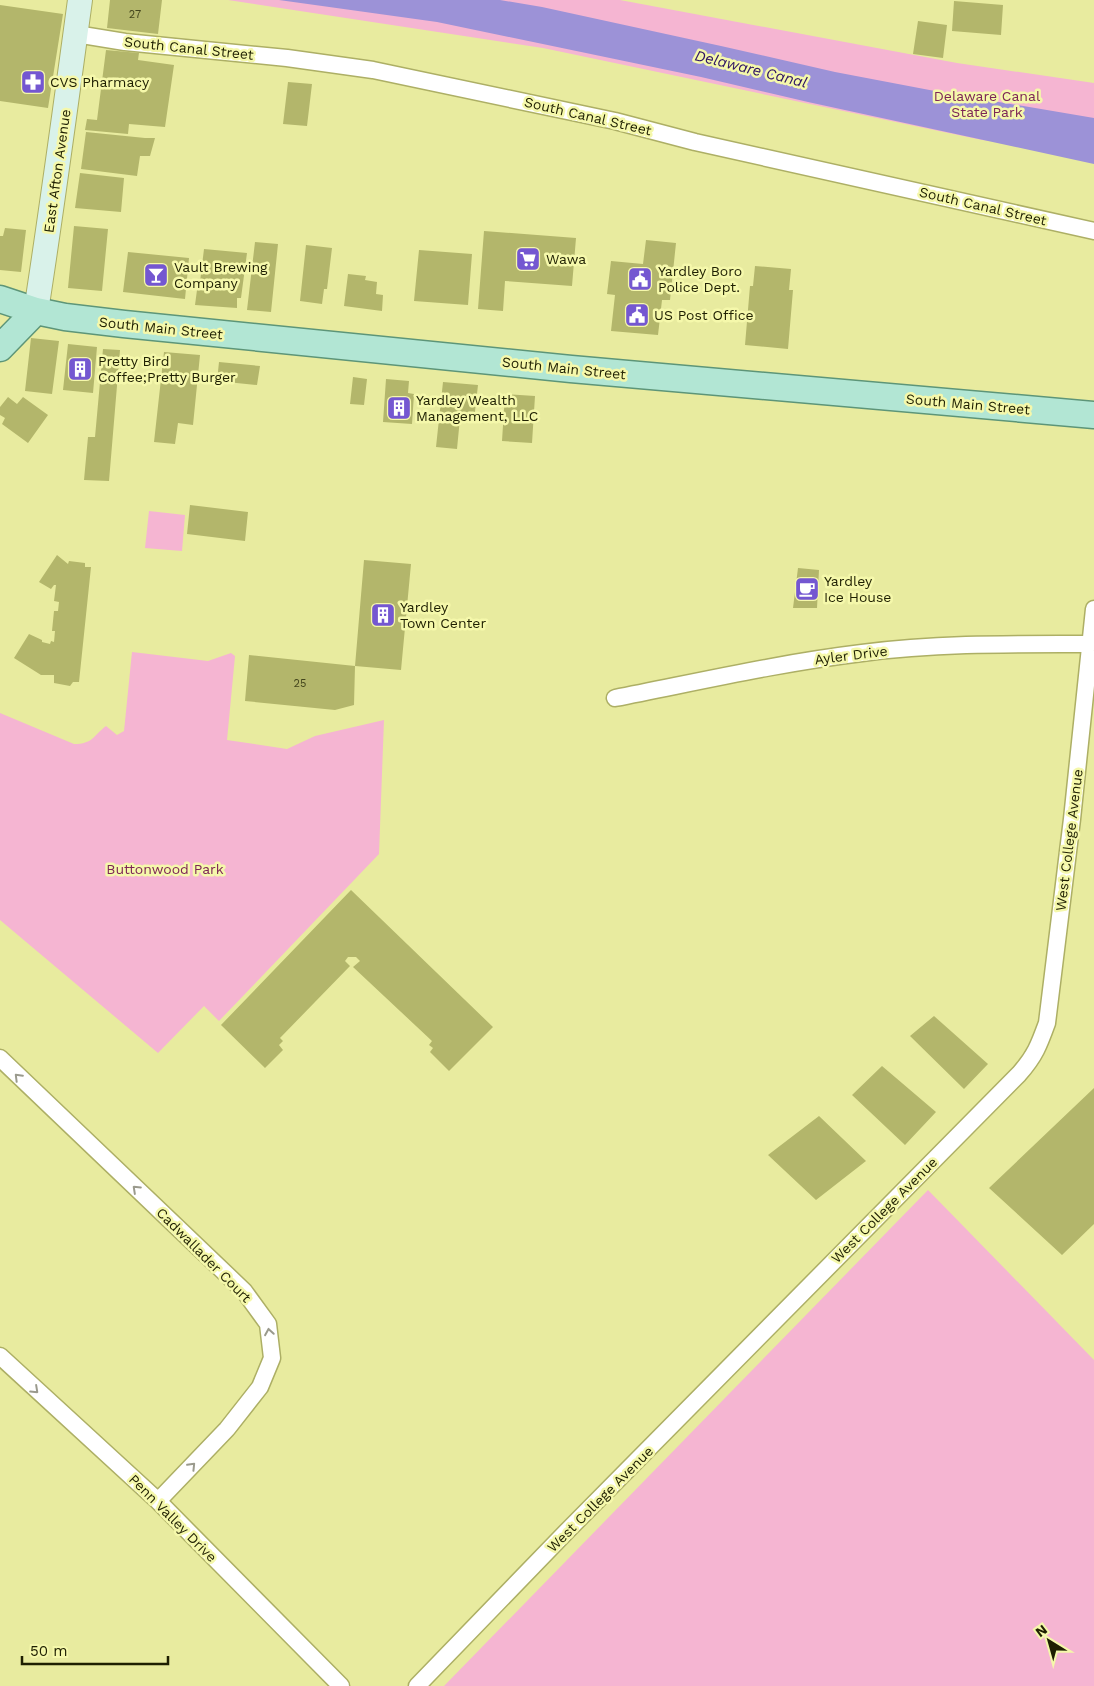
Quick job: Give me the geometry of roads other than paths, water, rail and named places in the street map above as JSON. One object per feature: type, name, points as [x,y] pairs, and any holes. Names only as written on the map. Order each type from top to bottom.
[{"type":"main road","name":"East Afton Avenue","points":[[36,311],[55,193],[61,132],[80,0]]},
{"type":"main road","name":"South Main Street","points":[[0,299],[36,311],[65,317],[124,324],[571,369],[1094,415]]},
{"type":"main road","points":[[0,348],[36,311]]},
{"type":"street","name":"South Canal Street","points":[[76,34],[125,42],[287,58],[373,70],[615,122],[695,142],[1094,231]]},
{"type":"street","name":"West College Avenue","points":[[417,1686],[1032,1059],[1040,1044],[1047,1023],[1072,819],[1094,610]]},
{"type":"street","name":"Ayler Drive","points":[[615,698],[793,663],[863,652],[1008,644],[1089,644]]},
{"type":"street","name":"Cadwallader Court","points":[[0,1058],[244,1291],[268,1324],[272,1358],[260,1387],[227,1429],[158,1501]]},
{"type":"street","name":"Penn Valley Drive","points":[[0,1356],[158,1501],[341,1686]]},
{"type":"water","name":"Delaware Canal","points":[[279,0],[500,0],[542,7],[835,72],[1094,118],[1094,164],[701,77],[437,22]]},
{"type":"place","name":"CVS Pharmacy","points":[[33,82]]},
{"type":"place","name":"Wawa","points":[[528,259]]},
{"type":"place","name":"Vault Brewing Company","points":[[156,275]]},
{"type":"place","name":"Yardley Boro Police Dept.","points":[[640,279]]},
{"type":"place","name":"US Post Office","points":[[637,315]]},
{"type":"place","name":"Pretty Bird Coffee;Pretty Burger","points":[[80,369]]},
{"type":"place","name":"Yardley Wealth Management, LLC","points":[[399,408]]},
{"type":"place","name":"Yardley Ice House","points":[[807,589]]},
{"type":"place","name":"Yardley Town Center","points":[[383,615]]},
{"type":"park label","name":"Delaware Canal State Park","points":[[987,104]]},
{"type":"park label","name":"Buttonwood Park","points":[[165,869]]}]
